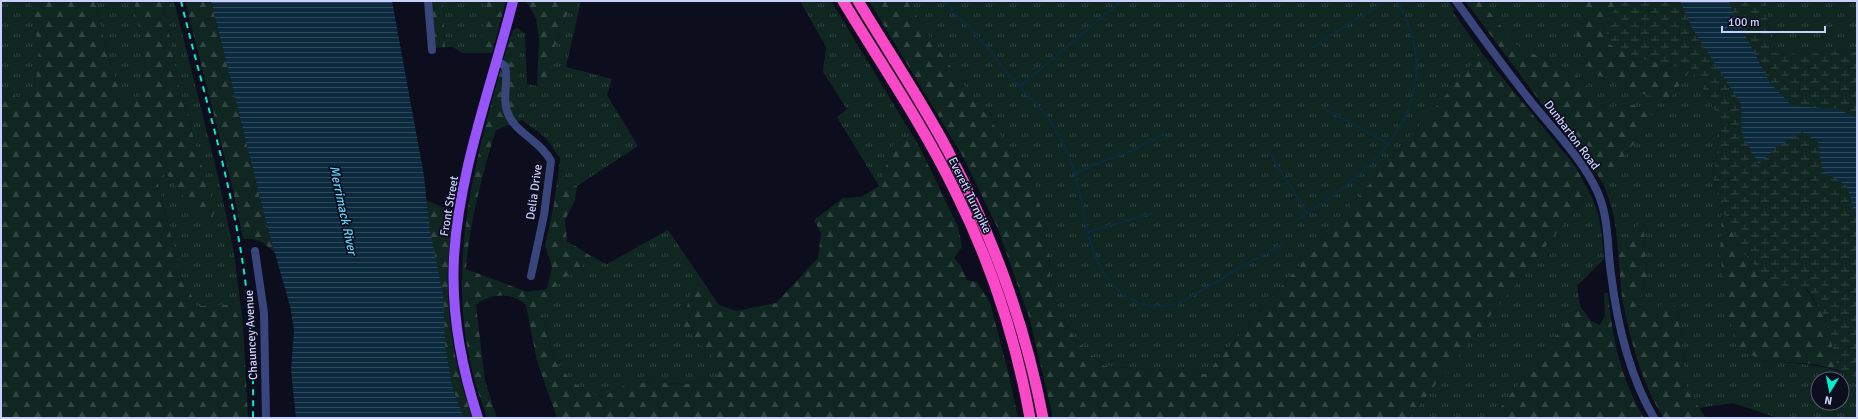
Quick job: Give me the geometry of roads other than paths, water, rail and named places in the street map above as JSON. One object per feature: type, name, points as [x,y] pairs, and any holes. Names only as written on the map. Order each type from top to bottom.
[{"type":"highway","name":"Everett Turnpike","points":[[843,1],[930,144],[969,220],[1004,312],[1021,374],[1030,418]]},
{"type":"highway","name":"Everett Turnpike","points":[[858,1],[944,144],[983,222],[1007,282],[1022,329],[1043,418]]},
{"type":"main road","name":"Front Street","points":[[478,418],[464,372],[458,340],[455,304],[454,258],[463,194],[513,1]]},
{"type":"street","points":[[428,1],[432,50]]},
{"type":"street","name":"Dunbarton Road","points":[[1456,1],[1496,57],[1582,166],[1598,194],[1607,224],[1610,273],[1624,344],[1634,374],[1654,418]]},
{"type":"street","name":"Delia Drive","points":[[497,61],[505,66],[507,73],[506,105],[510,119],[516,127],[541,146],[551,161],[544,215],[531,276]]},
{"type":"street","name":"Chauncey Avenue","points":[[255,251],[264,326],[266,418]]},
{"type":"water","name":"Merrimack River","points":[[211,1],[392,1],[424,176],[430,231],[443,295],[445,345],[453,390],[464,418],[296,418],[291,370],[294,331],[290,306],[266,222]]},
{"type":"water","points":[[1680,1],[1729,1],[1731,8],[1770,83],[1792,106],[1838,109],[1857,118],[1857,210],[1855,212],[1847,186],[1822,170],[1818,142],[1802,132],[1775,148],[1759,164],[1742,135],[1741,104],[1692,28]]},
{"type":"waterway","points":[[944,1],[985,45],[1050,121],[1060,137],[1072,165],[1095,257],[1104,273],[1115,287],[1131,299],[1149,306],[1167,306],[1180,303],[1283,243]]},
{"type":"waterway","points":[[1311,48],[1385,1]]},
{"type":"waterway","points":[[1298,219],[1328,200],[1355,178],[1379,155],[1398,129],[1411,101],[1416,70],[1412,37],[1397,1]]},
{"type":"waterway","points":[[1020,86],[1120,2]]},
{"type":"waterway","points":[[1323,108],[1388,143]]},
{"type":"waterway","points":[[1074,173],[1132,150],[1165,134]]},
{"type":"waterway","points":[[1269,152],[1307,213]]},
{"type":"waterway","points":[[1087,232],[1153,213]]},
{"type":"railway","points":[[181,1],[229,189],[241,252],[251,335],[253,418]]}]
